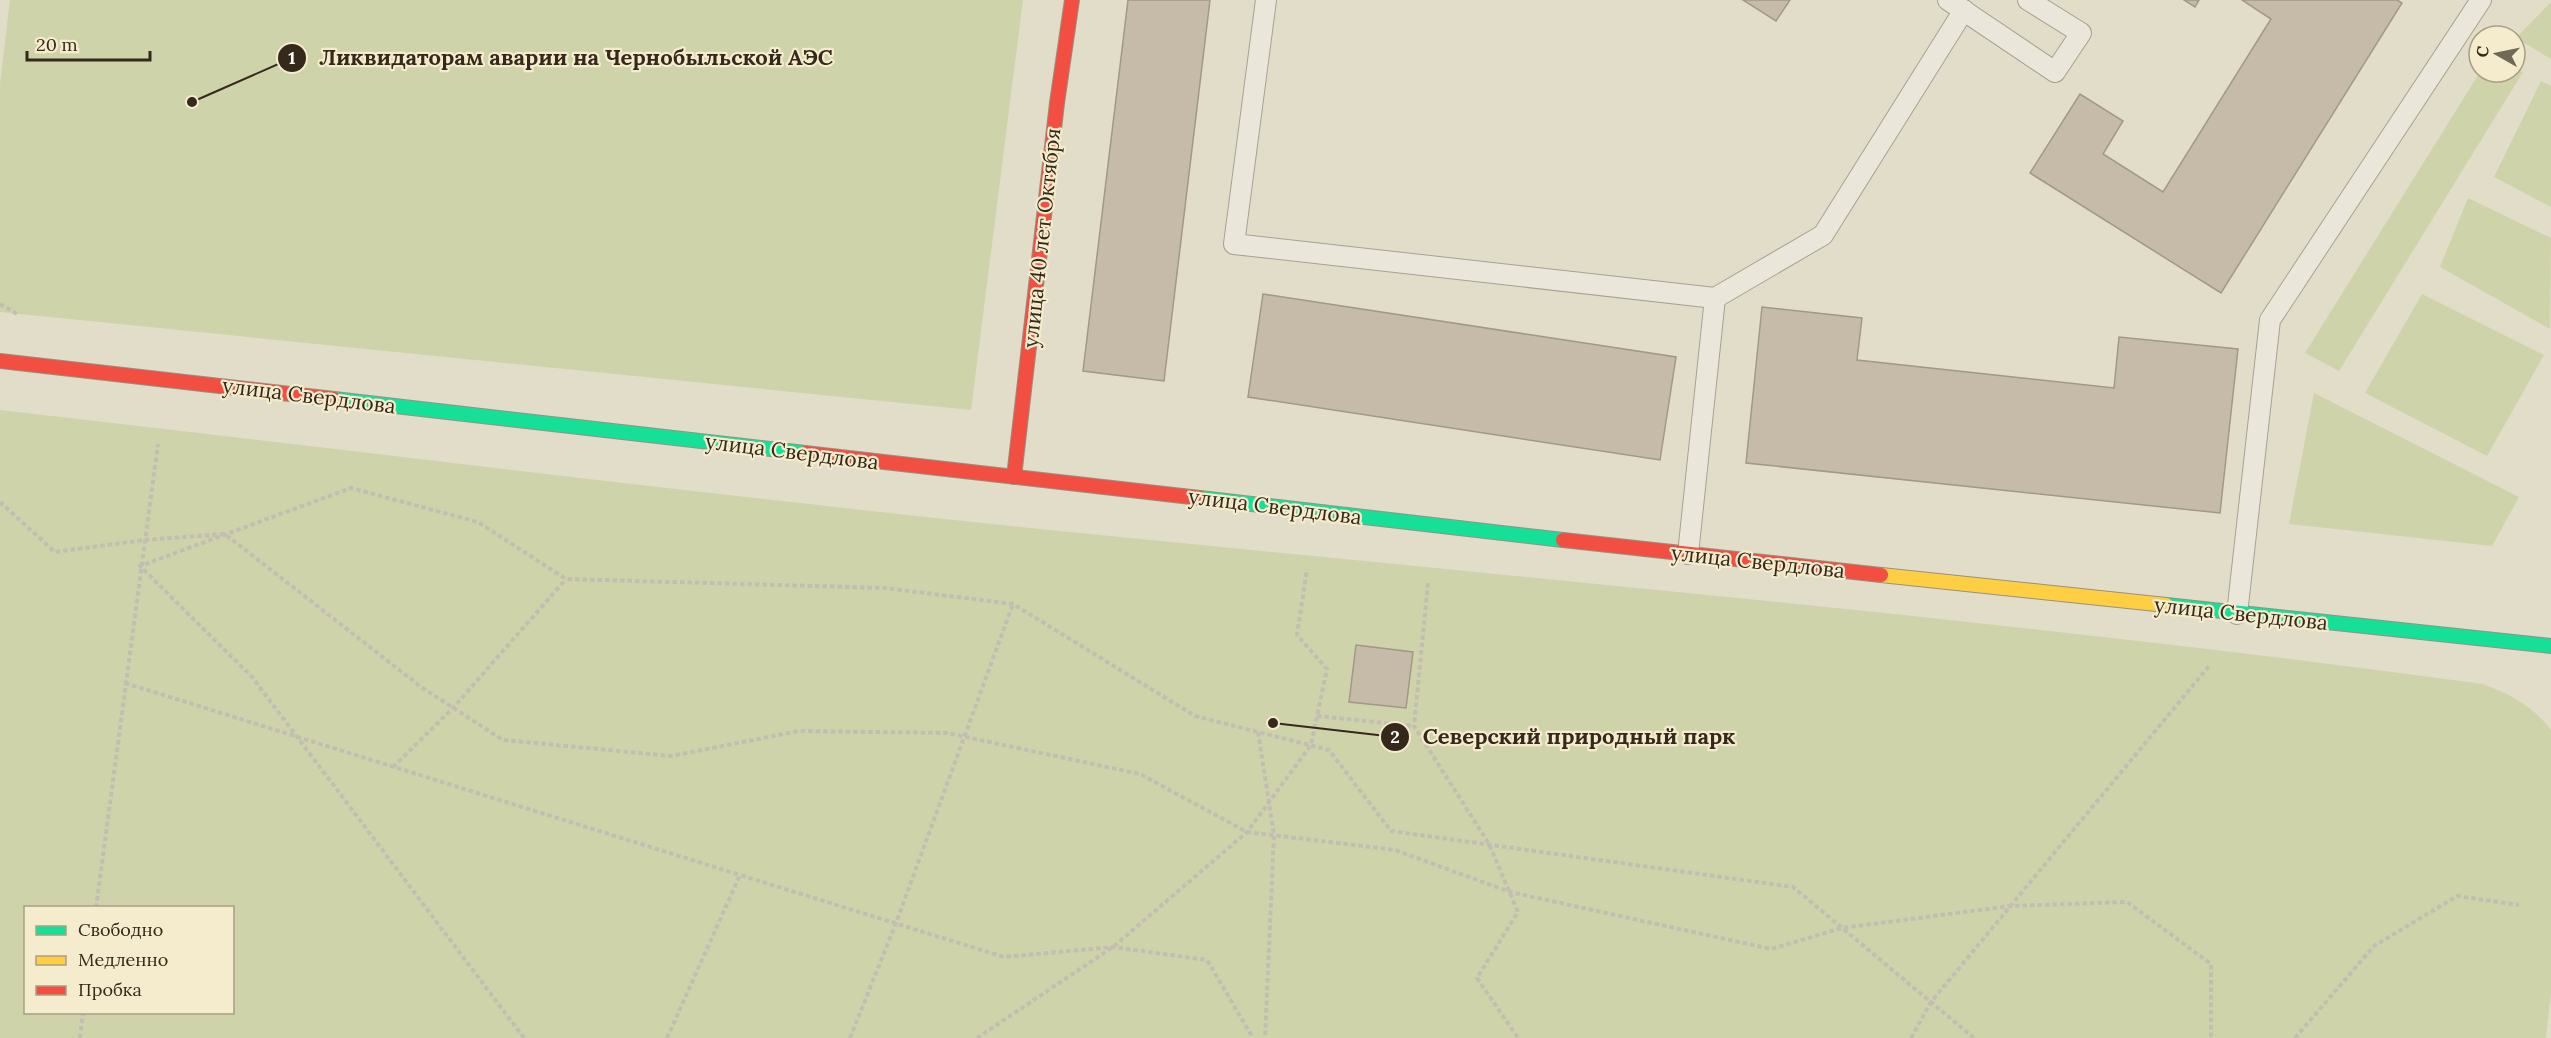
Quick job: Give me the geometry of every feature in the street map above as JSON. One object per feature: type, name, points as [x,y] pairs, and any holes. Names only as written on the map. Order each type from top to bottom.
[{"type":"street","name":"улица 40 лет Октября","points":[[1014,477],[1057,103],[1072,0]]},
{"type":"street","name":"улица Свердлова","points":[[0,361],[1688,554],[2551,646]]},
{"type":"lane","points":[[1266,0],[1234,244],[1715,298],[1823,235],[1956,5],[2055,72],[2081,33],[2028,0]]},
{"type":"lane","points":[[2237,614],[2270,320],[2481,0]]},
{"type":"lane","points":[[1688,554],[1715,298]]},
{"type":"path","points":[[0,304],[16,315]]},
{"type":"path","points":[[96,906],[158,444]]},
{"type":"path","points":[[140,566],[351,488],[478,522],[566,579],[885,588],[1013,604],[1195,716],[1329,750],[1391,831],[1793,886],[1974,1038]]},
{"type":"path","points":[[0,502],[55,552],[144,540],[225,534],[421,687],[502,740],[671,756],[799,731],[947,733],[1140,774],[1247,832],[1395,850],[1510,892],[1771,949],[1842,928],[2010,906],[2127,902],[2211,964],[2211,1038]]},
{"type":"path","points":[[140,566],[252,677],[524,1038]]},
{"type":"path","points":[[977,1038],[1113,947],[1247,832],[1311,745],[1327,669],[1297,635],[1307,569]]},
{"type":"path","points":[[393,767],[453,708],[566,579]]},
{"type":"path","points":[[1428,583],[1414,726],[1489,844],[1518,912],[1477,978],[1518,1038]]},
{"type":"path","points":[[850,1038],[896,923],[1013,604]]},
{"type":"path","points":[[1911,1038],[1931,1002],[2209,666]]},
{"type":"path","points":[[125,683],[1004,957],[1113,947],[1207,960],[1252,1038]]},
{"type":"path","points":[[1317,716],[1414,726]]},
{"type":"path","points":[[1258,732],[1274,835],[1265,1038]]},
{"type":"path","points":[[668,1038],[740,875]]},
{"type":"path","points":[[2295,1038],[2374,946],[2457,896],[2519,904]]},
{"type":"path","points":[[80,1038],[83,1014]]},
{"type":"green space","points":[[10,0],[1023,0],[971,410],[0,312],[0,84]]},
{"type":"green space","points":[[2551,2],[2551,59],[2527,45],[2527,27]]},
{"type":"green space","points":[[2541,81],[2551,86],[2551,207],[2494,177]]},
{"type":"green space","points":[[2473,84],[2516,84],[2339,371],[2305,353]]},
{"type":"green space","points":[[2468,198],[2551,238],[2550,329],[2440,267]]},
{"type":"green space","points":[[2422,294],[2544,355],[2487,456],[2365,393]]},
{"type":"green space","points":[[2314,393],[2519,497],[2492,546],[2289,524]]},
{"type":"green space","points":[[0,410],[927,517],[1950,620],[2483,684],[2520,702],[2537,714],[2551,730],[2551,992],[2546,1038],[0,1038]]},
{"type":"building","points":[[1128,0],[1210,0],[1164,381],[1083,371]]},
{"type":"building","points":[[1743,0],[1790,0],[1776,21]]},
{"type":"building","points":[[2184,0],[2199,0],[2195,7]]},
{"type":"building","points":[[2242,0],[2397,0],[2402,3],[2221,293],[2030,173],[2080,94],[2123,121],[2103,154],[2163,192],[2271,19]]},
{"type":"building","points":[[1263,294],[1676,357],[1660,460],[1248,397]]},
{"type":"building","points":[[1762,307],[1862,318],[1857,360],[2114,388],[2119,337],[2238,349],[2220,513],[1746,463]]},
{"type":"building","points":[[1356,645],[1413,652],[1406,708],[1349,702]]},
{"type":"traffic: fast","points":[[334,399],[805,453]]},
{"type":"traffic: fast","points":[[1200,498],[1563,540]]},
{"type":"traffic: fast","points":[[2166,605],[2551,646]]},
{"type":"traffic: slow","points":[[1881,575],[2166,605]]},
{"type":"traffic: jam","points":[[1014,477],[1057,103],[1072,0]]},
{"type":"traffic: jam","points":[[0,361],[334,399]]},
{"type":"traffic: jam","points":[[805,453],[1200,498]]},
{"type":"traffic: jam","points":[[1563,540],[1881,575]]},
{"type":"place","name":"Ликвидаторам аварии на Чернобыльской АЭС","points":[[192,102]]},
{"type":"place","name":"Северский природный парк","points":[[1273,723]]}]
